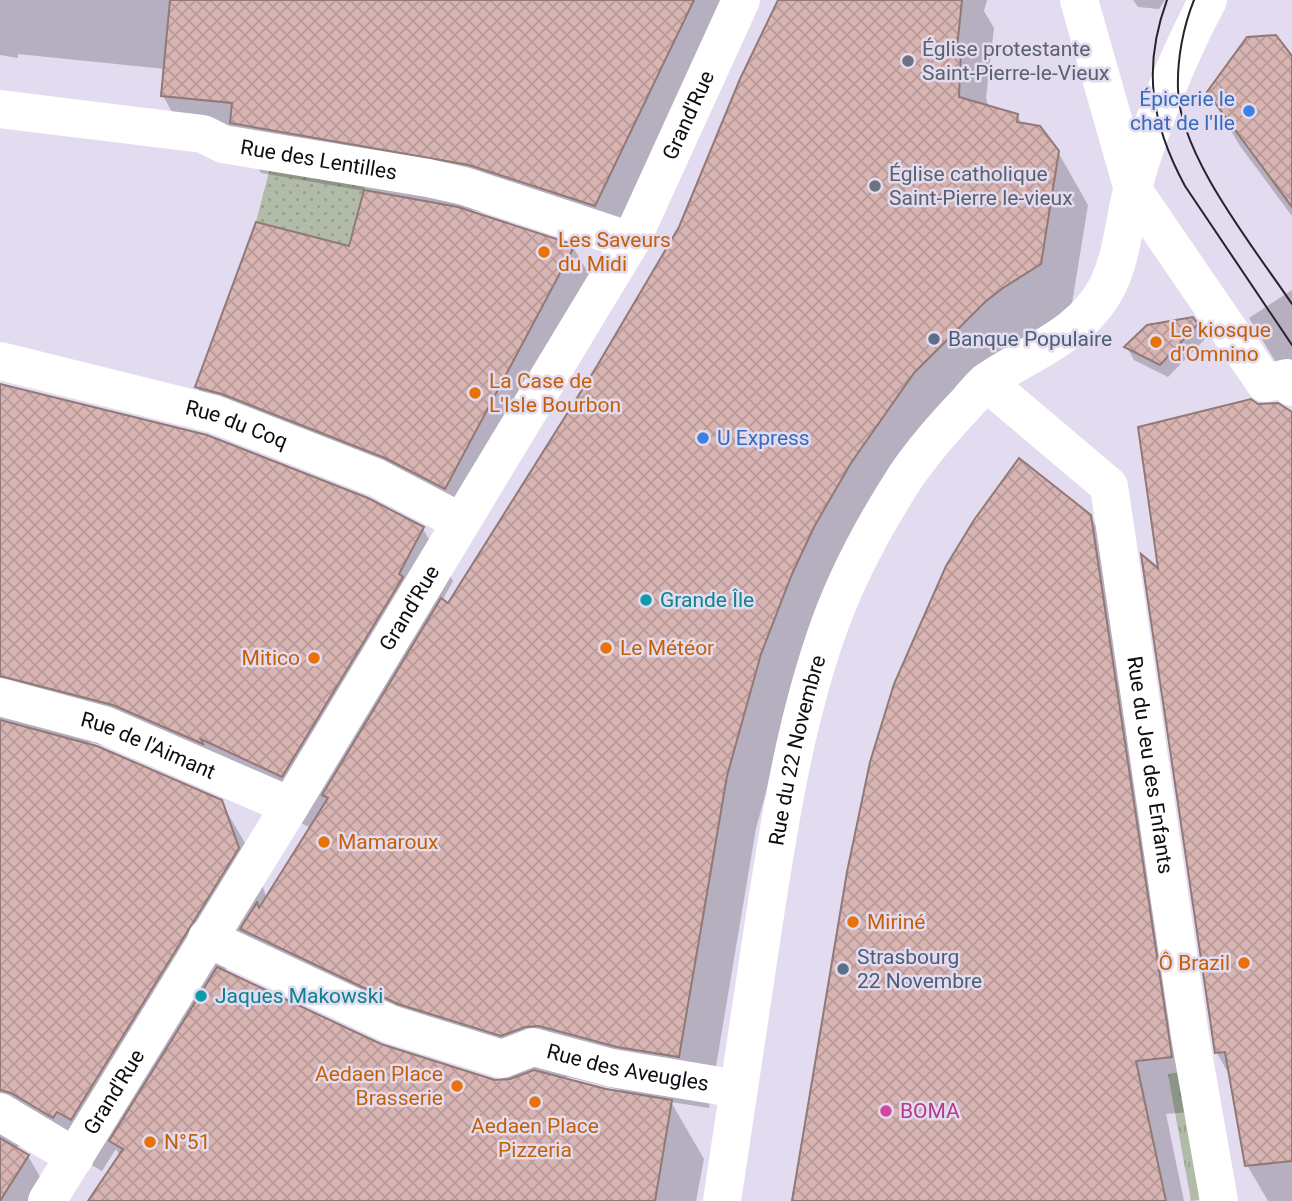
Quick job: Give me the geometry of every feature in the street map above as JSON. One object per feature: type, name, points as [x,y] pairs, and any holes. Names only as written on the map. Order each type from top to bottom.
[{"type":"street","name":"Grand'Rue","points":[[47,1201],[290,806],[631,240],[741,0]]},
{"type":"street","points":[[1079,0],[1132,190],[1265,383],[1287,378],[1292,387]]},
{"type":"street","points":[[1132,190],[1156,114],[1180,53],[1208,0]]},
{"type":"street","name":"Rue des Lentilles","points":[[0,109],[203,134],[223,144],[428,178],[464,186],[631,240]]},
{"type":"street","name":"Rue du 22 Novembre","points":[[722,1201],[782,804],[808,692],[825,636],[849,577],[876,525],[907,475],[938,433],[1001,373],[1067,335],[1108,287],[1118,257],[1132,190]]},
{"type":"street","name":"Rue du Coq","points":[[0,361],[214,414],[377,478],[461,522]]},
{"type":"street","name":"Rue du Jeu des Enfants","points":[[1001,373],[1109,486],[1188,1022],[1219,1201]]},
{"type":"street","name":"Rue de l'Aimant","points":[[0,697],[104,725],[290,806]]},
{"type":"street","name":"Rue des Aveugles","points":[[207,938],[390,1024],[502,1059],[533,1048],[612,1068],[738,1089]]},
{"type":"street","points":[[0,1112],[75,1157]]},
{"type":"green space","points":[[270,168],[367,180],[348,245],[256,222]]},
{"type":"green space","points":[[1180,1072],[1202,1199],[1191,1201],[1168,1074]]},
{"type":"building","points":[[170,0],[694,0],[595,206],[469,165],[230,123],[232,103],[161,96]]},
{"type":"building","points":[[778,0],[962,0],[957,48],[961,49],[959,97],[1018,114],[1017,122],[1040,126],[1059,151],[1041,264],[985,302],[914,373],[851,463],[814,527],[792,574],[761,654],[727,776],[679,1057],[617,1047],[539,1026],[525,1027],[501,1036],[398,1004],[240,929],[257,902],[259,908],[328,798],[322,795],[441,598],[448,603],[597,366],[679,227],[740,79]]},
{"type":"building","points":[[1276,35],[1292,56],[1292,207],[1207,92],[1247,37]]},
{"type":"building","points":[[364,190],[458,207],[575,245],[445,489],[385,458],[222,394],[195,387],[256,222],[349,246]]},
{"type":"building","name":"Le kiosque d'Omnino","points":[[1193,317],[1198,324],[1160,365],[1124,347],[1147,325]]},
{"type":"building","points":[[0,384],[207,435],[368,498],[424,527],[399,574],[403,577],[282,777],[201,739],[203,744],[113,705],[0,676]]},
{"type":"building","points":[[1251,399],[1258,404],[1278,403],[1292,412],[1292,1161],[1245,1166],[1225,1052],[1215,1053],[1141,554],[1158,568],[1138,427]]},
{"type":"building","points":[[1019,458],[1091,515],[1172,1057],[1136,1061],[1166,1201],[792,1201],[847,872],[870,762],[894,684],[946,566],[974,520]]},
{"type":"building","points":[[0,720],[97,746],[222,800],[239,848],[71,1120],[57,1112],[53,1118],[11,1093],[0,1090]]},
{"type":"building","points":[[217,967],[381,1044],[495,1080],[510,1079],[534,1070],[606,1089],[672,1100],[655,1201],[88,1201],[123,1149],[109,1141]]},
{"type":"building","points":[[0,1138],[29,1155],[0,1201]]},
{"type":"tram line","points":[[1167,0],[1154,49],[1153,72],[1154,95],[1164,140],[1185,186],[1292,345]]},
{"type":"tram line","points":[[1194,0],[1184,32],[1178,78],[1182,115],[1191,143],[1222,201],[1292,304]]},
{"type":"place","name":"Église protestante Saint-Pierre-le-Vieux","points":[[908,61]]},
{"type":"place","name":"Épicerie le chat de l'Ile","points":[[1249,111]]},
{"type":"place","name":"Église catholique Saint-Pierre le-vieux","points":[[875,186]]},
{"type":"place","name":"Les Saveurs du Midi","points":[[544,252]]},
{"type":"place","name":"Banque Populaire","points":[[934,339]]},
{"type":"place","name":"Le kiosque d'Omnino","points":[[1156,342]]},
{"type":"place","name":"La Case de L'Isle Bourbon","points":[[475,393]]},
{"type":"place","name":"U Express","points":[[703,438]]},
{"type":"place","name":"Grande Île","points":[[646,600]]},
{"type":"place","name":"Le Météor","points":[[606,648]]},
{"type":"place","name":"Mitico","points":[[314,658]]},
{"type":"place","name":"Mamaroux","points":[[324,842]]},
{"type":"place","name":"Miriné","points":[[853,922]]},
{"type":"place","name":"Ô Brazil","points":[[1244,963]]},
{"type":"place","name":"Strasbourg 22 Novembre","points":[[843,969]]},
{"type":"place","name":"Jaques Makowski","points":[[201,996]]},
{"type":"place","name":"Aedaen Place Brasserie","points":[[457,1086]]},
{"type":"place","name":"Aedaen Place Pizzeria","points":[[535,1102]]},
{"type":"place","name":"BOMA","points":[[886,1111]]},
{"type":"place","name":"N°51","points":[[150,1142]]}]
